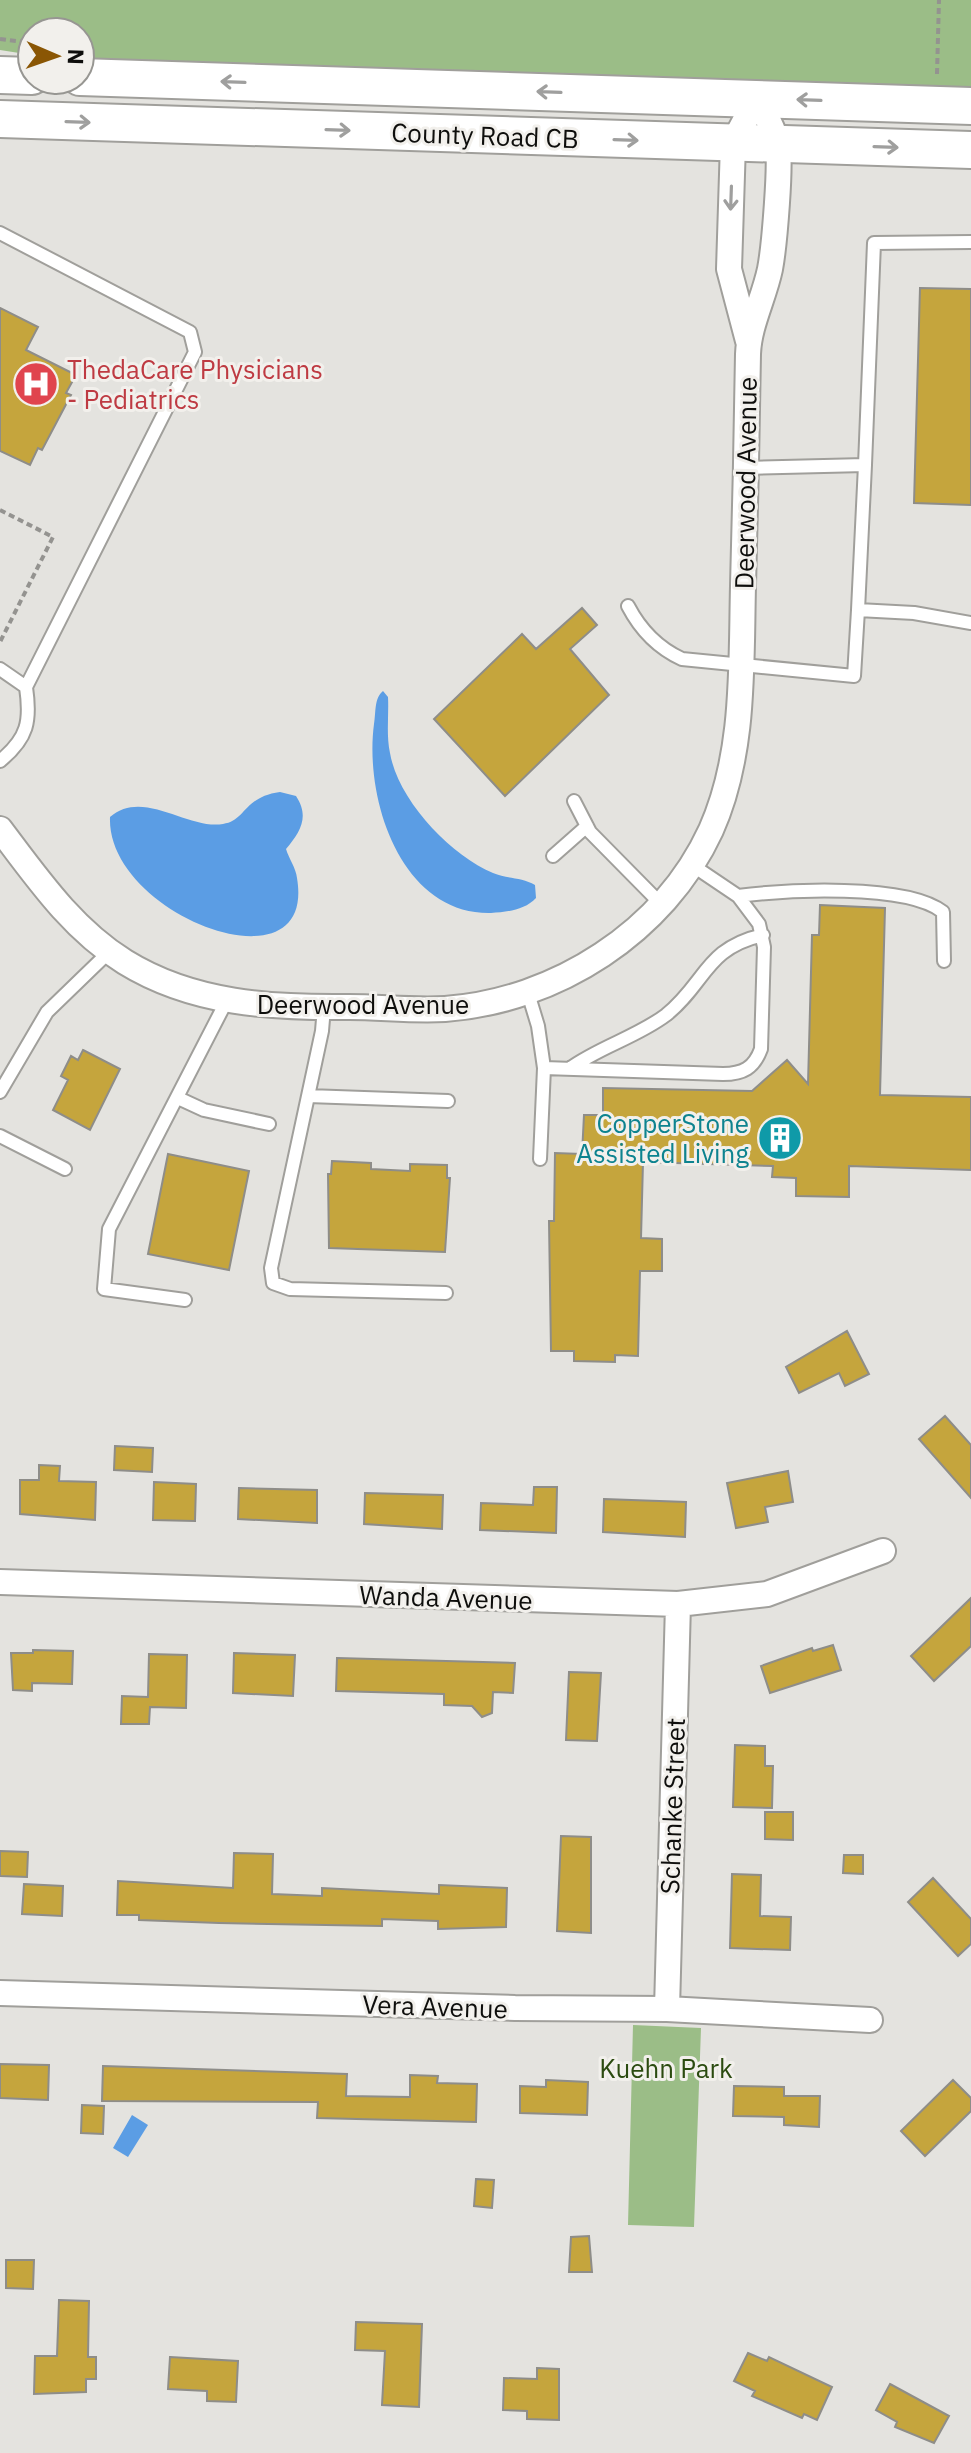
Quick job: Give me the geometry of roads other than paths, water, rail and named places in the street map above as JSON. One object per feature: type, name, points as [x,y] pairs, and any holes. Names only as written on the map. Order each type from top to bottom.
[{"type":"main road","name":"County Road CB","points":[[96,77],[971,106]]},
{"type":"main road","name":"County Road CB","points":[[0,119],[971,150]]},
{"type":"street","name":"Deerwood Avenue","points":[[0,829],[66,914],[110,951],[164,982],[227,1000],[324,1007],[443,1009],[486,1004],[528,993],[567,976],[606,952],[662,905],[692,865],[711,830],[727,786],[734,750],[741,666],[748,341],[729,269],[733,143],[757,98]]},
{"type":"street","name":"Deerwood Avenue","points":[[748,341],[771,268],[778,144],[757,98]]},
{"type":"street","name":"Wanda Avenue","points":[[0,1582],[678,1604],[767,1594],[883,1551]]},
{"type":"street","name":"Schanke Street","points":[[667,2009],[678,1604]]},
{"type":"street","name":"Vera Avenue","points":[[0,1993],[515,2008],[667,2009],[870,2020]]},
{"type":"lane","points":[[0,233],[190,332],[195,352],[26,687],[30,723],[21,741],[0,761]]},
{"type":"lane","points":[[628,606],[637,623],[666,652],[699,663],[854,676],[874,243],[971,242]]},
{"type":"lane","points":[[746,468],[865,465]]},
{"type":"lane","points":[[858,610],[914,613],[971,623]]},
{"type":"lane","points":[[0,669],[26,687]]},
{"type":"lane","points":[[574,801],[587,826],[662,905]]},
{"type":"lane","points":[[553,856],[587,826]]},
{"type":"lane","points":[[544,1068],[723,1074],[747,1070],[756,1062],[761,1049],[763,935],[754,914],[738,896],[692,865]]},
{"type":"lane","points":[[738,896],[766,892],[889,894],[921,899],[943,912],[944,961]]},
{"type":"lane","points":[[569,1069],[592,1052],[665,1016],[731,944],[763,935]]},
{"type":"lane","points":[[0,1092],[47,1012],[110,951]]},
{"type":"lane","points":[[528,993],[538,1026],[544,1068],[540,1159]]},
{"type":"lane","points":[[185,1300],[104,1289],[109,1229],[227,1000]]},
{"type":"lane","points":[[324,1007],[271,1268],[273,1283],[290,1289],[446,1293]]},
{"type":"lane","points":[[308,1096],[448,1101]]},
{"type":"lane","points":[[178,1098],[204,1110],[269,1124]]},
{"type":"lane","points":[[0,1136],[65,1169]]},
{"type":"water","points":[[383,691],[388,697],[390,753],[403,789],[415,807],[444,840],[477,865],[498,875],[535,885],[536,898],[532,902],[515,910],[497,913],[460,909],[433,895],[412,874],[395,847],[375,785],[372,754],[374,724],[377,702]]},
{"type":"water","points":[[280,792],[296,796],[303,818],[286,849],[297,878],[295,913],[276,932],[246,936],[210,928],[173,910],[140,884],[118,853],[110,817],[123,809],[151,808],[195,821],[223,824],[231,822],[259,799]]},
{"type":"water","points":[[132,2115],[148,2125],[128,2157],[113,2148]]},
{"type":"place","name":"ThedaCare Physicians - Pediatrics","points":[[36,384]]},
{"type":"place","name":"CopperStone Assisted Living","points":[[780,1138]]},
{"type":"park label","name":"Kuehn Park","points":[[666,2068]]}]
